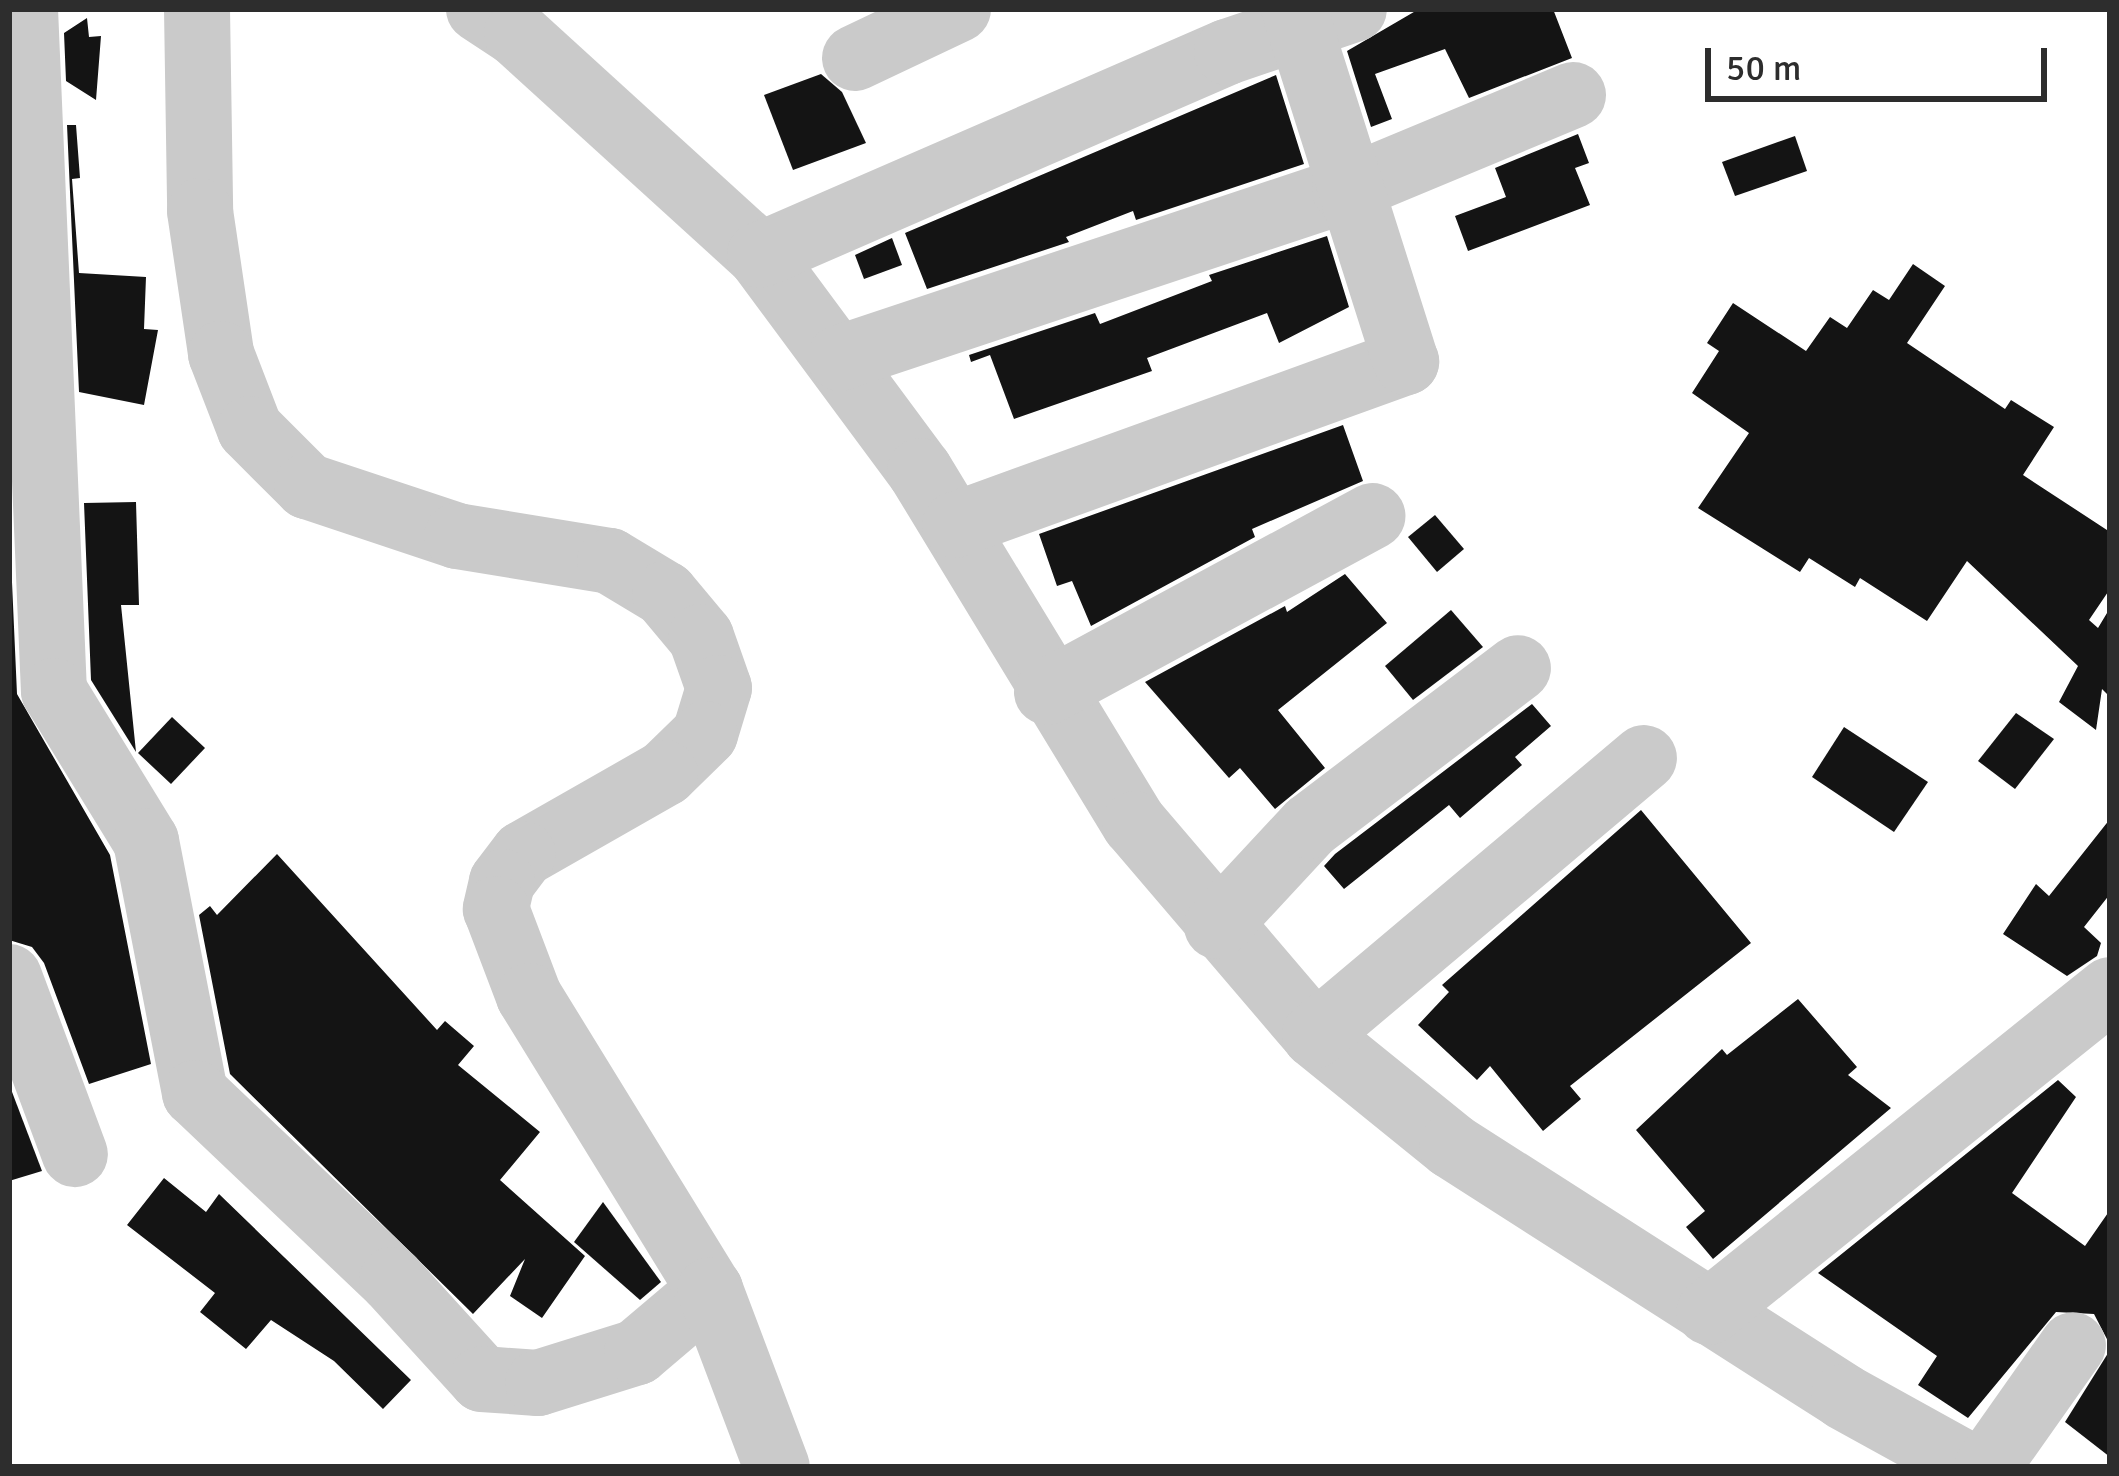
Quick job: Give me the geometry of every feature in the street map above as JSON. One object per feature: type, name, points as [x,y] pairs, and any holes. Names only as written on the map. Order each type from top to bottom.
[{"type":"street","points":[[197,9],[200,211],[221,354],[250,429],[308,487],[457,536],[610,561],[665,594],[701,637],[719,688],[705,734],[665,773],[524,854],[502,882],[496,910],[529,996],[710,1290],[777,1467]]},
{"type":"street","points":[[479,9],[517,34],[760,255],[840,358],[956,525],[1047,692],[1135,824],[1217,926],[1316,1035],[1452,1146],[1709,1312],[1971,1467]]},
{"type":"street","points":[[855,58],[958,9]]},
{"type":"street","points":[[760,255],[1316,15],[1345,190],[1406,362],[956,525]]},
{"type":"street","points":[[20,41],[22,373],[54,692],[146,842],[195,1094],[392,1280],[482,1379],[538,1383],[638,1352],[710,1290]]},
{"type":"street","points":[[840,358],[1345,190],[1574,95]]},
{"type":"street","points":[[1047,692],[1373,516]]},
{"type":"street","points":[[1217,926],[1310,826],[1518,668]]},
{"type":"street","points":[[1316,1035],[1644,758]]},
{"type":"street","points":[[9,977],[76,1154]]},
{"type":"street","points":[[1709,1312],[2110,990]]},
{"type":"street","points":[[1987,1467],[2073,1345]]},
{"type":"building","points":[[1419,9],[1553,9],[1572,58],[1469,98],[1445,49],[1375,74],[1392,119],[1371,127],[1347,51]]},
{"type":"building","points":[[87,18],[89,37],[101,36],[96,100],[66,81],[64,33]]},
{"type":"building","points":[[821,74],[842,92],[866,143],[793,170],[764,95]]},
{"type":"building","points":[[1276,75],[1304,164],[1136,220],[1133,211],[1066,237],[1069,242],[927,289],[905,233]]},
{"type":"building","points":[[67,125],[76,125],[80,178],[72,179],[79,273],[146,277],[144,329],[158,330],[144,405],[79,392]]},
{"type":"building","points":[[1578,134],[1589,163],[1575,168],[1590,205],[1468,251],[1455,216],[1506,197],[1495,168]]},
{"type":"building","points":[[1795,136],[1807,171],[1735,196],[1722,162]]},
{"type":"building","points":[[1327,236],[1349,307],[1279,343],[1267,313],[1147,358],[1152,371],[1014,419],[990,355],[971,362],[969,355],[1095,313],[1100,324],[1212,281],[1209,275]]},
{"type":"building","points":[[892,238],[902,265],[864,279],[855,255]]},
{"type":"building","points":[[1913,264],[1945,286],[1907,343],[2005,409],[2011,400],[2054,427],[2023,475],[2110,532],[2110,589],[2089,620],[2098,628],[2110,608],[2110,697],[2102,689],[2096,730],[2059,702],[2078,666],[1967,561],[1927,621],[1860,578],[1855,587],[1809,558],[1800,572],[1698,508],[1749,433],[1692,393],[1719,351],[1707,343],[1733,303],[1806,351],[1830,317],[1847,328],[1873,290],[1889,300]]},
{"type":"building","points":[[1343,425],[1363,481],[1252,529],[1255,537],[1091,626],[1072,581],[1057,586],[1039,534]]},
{"type":"building","points":[[136,502],[139,605],[121,605],[136,752],[91,680],[84,503]]},
{"type":"building","points":[[9,515],[17,694],[110,855],[151,1064],[89,1084],[44,963],[32,947],[9,940]]},
{"type":"building","points":[[1435,515],[1464,549],[1437,572],[1408,537]]},
{"type":"building","points":[[1345,574],[1387,623],[1278,710],[1325,768],[1275,809],[1240,768],[1229,778],[1145,682],[1285,606],[1287,612]]},
{"type":"building","points":[[1451,610],[1483,647],[1413,700],[1385,666]]},
{"type":"building","points":[[1532,704],[1551,726],[1515,757],[1522,765],[1460,818],[1449,805],[1344,889],[1324,866],[1335,854]]},
{"type":"building","points":[[2016,713],[2054,739],[2015,789],[1978,761]]},
{"type":"building","points":[[172,717],[205,748],[171,784],[138,753]]},
{"type":"building","points":[[1844,727],[1928,782],[1894,832],[1812,777]]},
{"type":"building","points":[[1641,810],[1751,943],[1570,1086],[1581,1099],[1543,1131],[1490,1066],[1477,1080],[1418,1025],[1449,992],[1442,985]]},
{"type":"building","points":[[2110,819],[2110,894],[2084,927],[2101,943],[2097,956],[2067,976],[2003,934],[2036,884],[2049,896]]},
{"type":"building","points":[[277,854],[437,1030],[445,1021],[474,1046],[458,1065],[540,1132],[500,1180],[585,1256],[542,1318],[510,1296],[525,1259],[473,1314],[230,1074],[199,915],[210,906],[217,915]]},
{"type":"building","points":[[1798,999],[1857,1067],[1848,1075],[1891,1108],[1713,1259],[1686,1227],[1705,1211],[1636,1130],[1722,1049],[1727,1055]]},
{"type":"building","points":[[2058,1080],[2076,1097],[2012,1193],[2085,1246],[2110,1210],[2110,1345],[2094,1314],[2056,1312],[1968,1418],[1918,1385],[1937,1356],[1818,1273]]},
{"type":"building","points":[[9,1084],[42,1171],[9,1181]]},
{"type":"building","points":[[164,1178],[206,1212],[219,1194],[411,1380],[383,1409],[334,1361],[271,1320],[246,1349],[200,1312],[215,1293],[127,1225]]},
{"type":"building","points":[[603,1202],[661,1282],[640,1300],[574,1242]]},
{"type":"building","points":[[2110,1350],[2110,1457],[2065,1422]]}]
